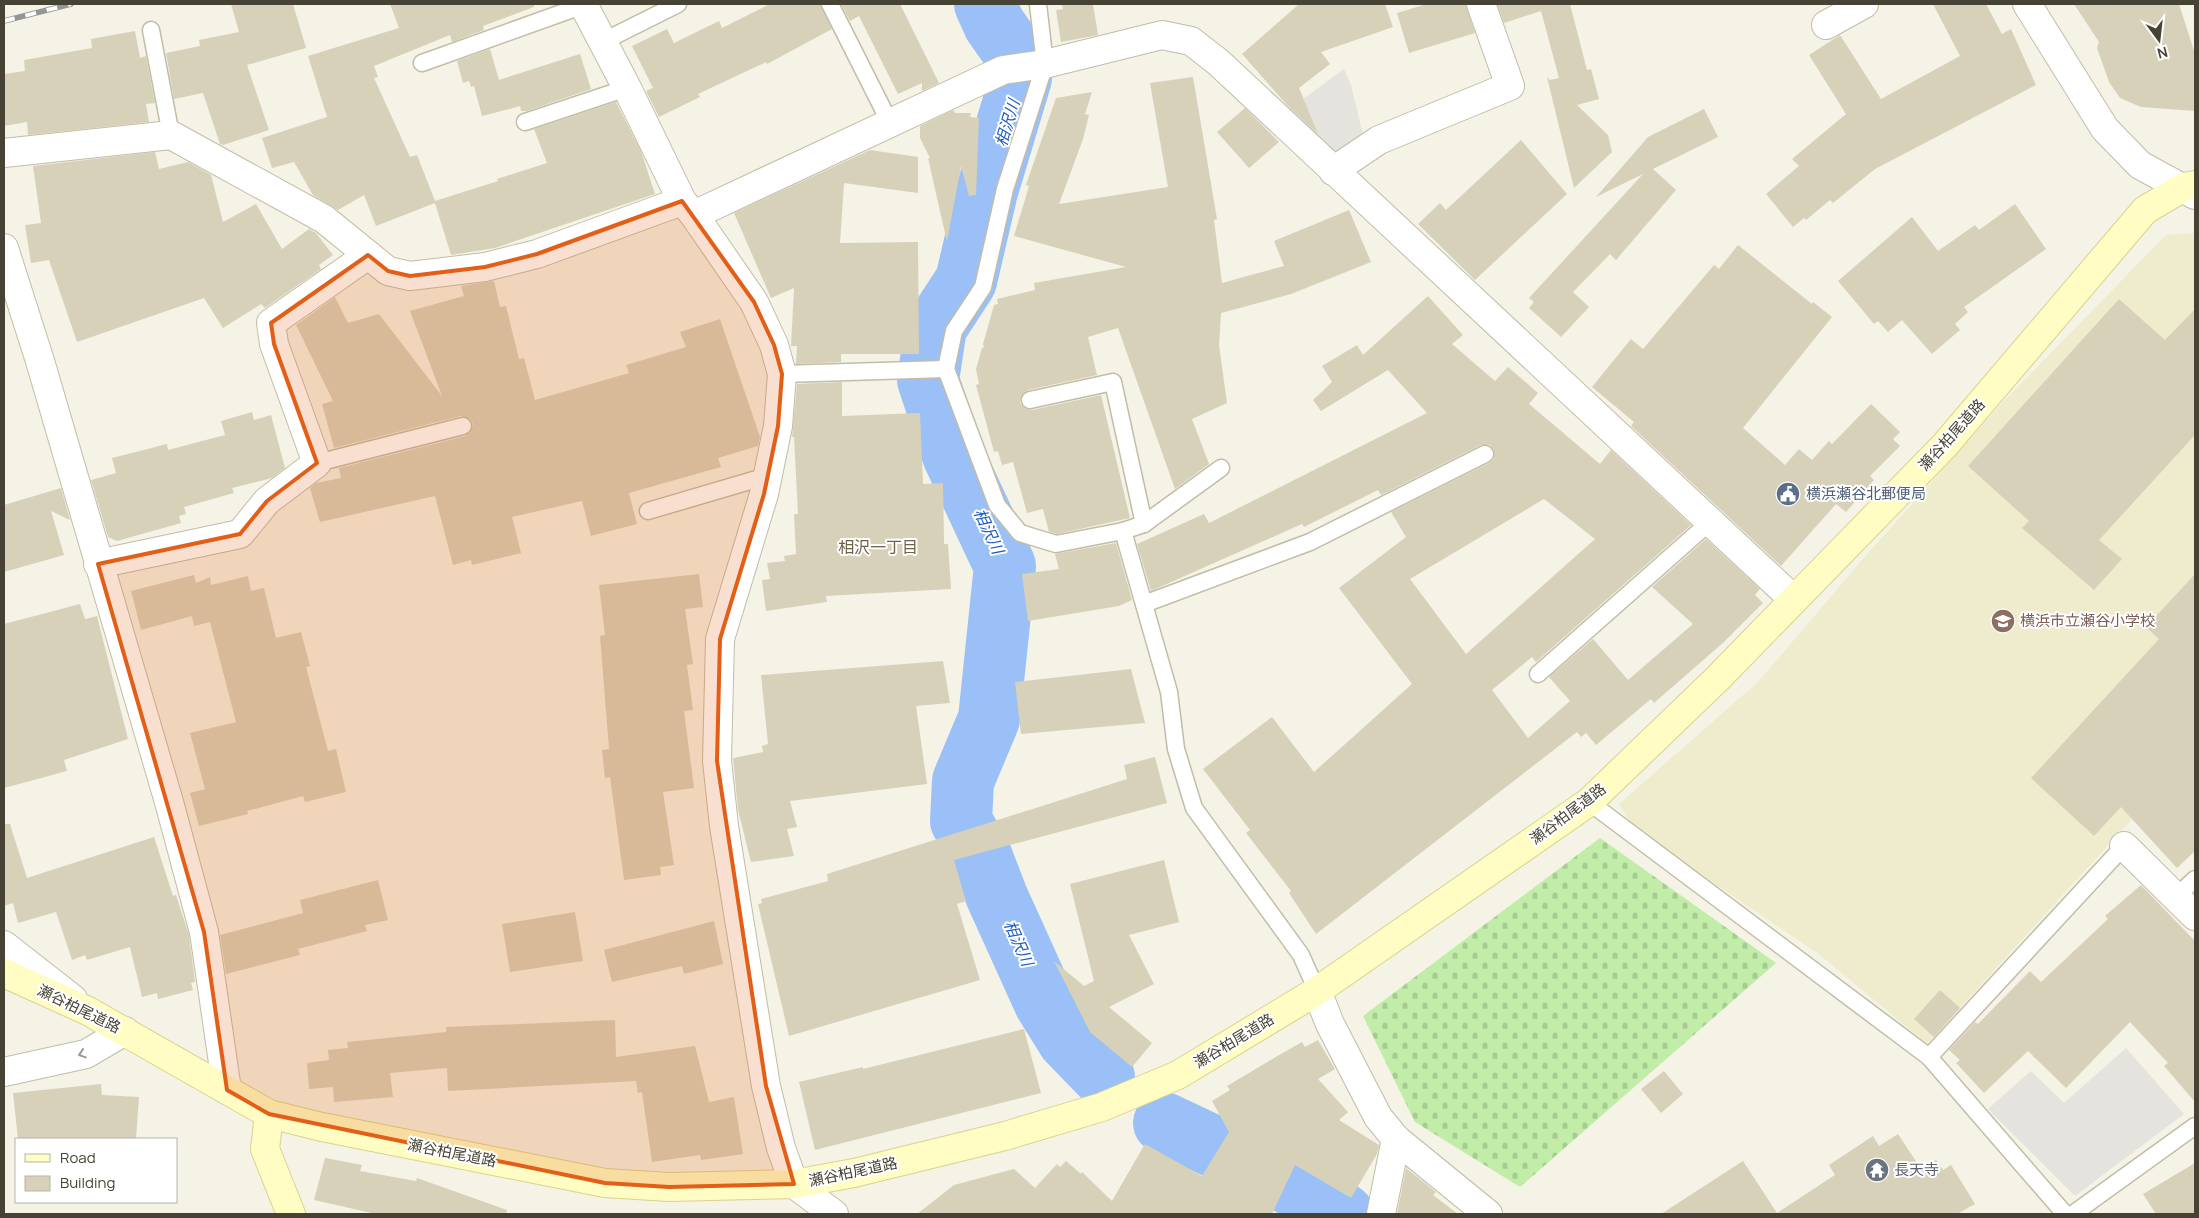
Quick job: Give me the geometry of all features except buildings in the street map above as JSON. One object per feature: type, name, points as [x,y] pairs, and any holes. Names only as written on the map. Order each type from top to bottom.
[{"type":"main road","name":"瀬谷柏尾道路","points":[[4,973],[88,1011],[269,1114],[322,1127],[605,1183],[669,1187],[794,1184],[854,1173],[1005,1136],[1102,1108],[1178,1075],[1317,991],[1590,802],[1717,679],[1944,445],[2146,210],[2191,189]]},
{"type":"main road","points":[[269,1114],[265,1149],[291,1214]]},
{"type":"street","points":[[583,4],[604,41],[688,208],[754,302],[774,345],[782,374],[778,426],[767,476],[746,558],[720,639],[717,761],[724,826],[766,1086],[780,1148],[794,1184],[834,1214]]},
{"type":"street","points":[[1333,171],[1379,140],[1510,86],[1481,4]]},
{"type":"street","points":[[1826,25],[1864,4]]},
{"type":"street","points":[[2027,4],[2105,129],[2140,164],[2191,189]]},
{"type":"street","points":[[4,153],[171,135],[324,219],[388,271],[410,276],[485,267],[537,254],[688,208],[890,124],[1003,70],[1038,65],[1162,36],[1191,42],[1218,62],[1793,599]]},
{"type":"street","points":[[4,248],[40,361],[169,802],[204,932],[226,1090]]},
{"type":"street","points":[[98,564],[240,534],[267,501],[317,463],[274,344],[271,323],[368,255]]},
{"type":"street","points":[[2124,846],[2186,888],[2195,916]]},
{"type":"street","points":[[4,945],[88,1011]]},
{"type":"street","points":[[1317,991],[1330,1024],[1378,1117],[1396,1138],[1488,1214]]},
{"type":"street","points":[[4,1072],[86,1054],[125,1031]]},
{"type":"street","points":[[1381,1214],[1396,1138]]},
{"type":"lane","points":[[422,62],[583,4]]},
{"type":"lane","points":[[604,41],[678,4]]},
{"type":"lane","points":[[830,4],[890,124]]},
{"type":"lane","points":[[1038,4],[1038,65],[1004,189],[983,287],[954,331],[946,369],[997,505],[1020,533],[1056,544],[1123,531],[1144,524],[1221,468]]},
{"type":"lane","points":[[151,30],[171,135]]},
{"type":"lane","points":[[525,122],[627,88]]},
{"type":"lane","points":[[782,374],[946,369]]},
{"type":"lane","points":[[1030,400],[1113,382],[1144,524]]},
{"type":"lane","points":[[317,463],[463,426]]},
{"type":"lane","points":[[1144,604],[1310,542],[1485,454]]},
{"type":"lane","points":[[648,511],[767,476]]},
{"type":"lane","points":[[1538,674],[1711,521]]},
{"type":"lane","points":[[1123,531],[1169,692],[1176,748],[1194,808],[1301,955],[1317,991]]},
{"type":"lane","points":[[1590,802],[1929,1057],[2065,1214]]},
{"type":"lane","points":[[1929,1057],[2124,846]]},
{"type":"lane","points":[[2073,1214],[2195,1126]]},
{"type":"highlighted area","points":[[682,201],[754,302],[774,345],[782,374],[778,426],[764,494],[720,639],[717,761],[766,1086],[794,1184],[669,1187],[605,1183],[269,1114],[227,1090],[204,932],[98,564],[240,534],[267,501],[317,463],[274,344],[271,323],[368,255],[388,271],[410,276],[485,267],[537,254]]},
{"type":"shaded area","points":[[1344,69],[1351,85],[1363,135],[1333,156],[1287,111]]},
{"type":"shaded area","name":"横浜市立瀬谷小学校","points":[[2195,233],[2195,750],[1927,1044],[1820,955],[1634,829],[1619,804],[1759,681],[1861,561],[2004,401],[2166,235]]},
{"type":"shaded area","points":[[2126,1048],[2184,1114],[2075,1196],[1988,1109],[2031,1071],[2064,1103]]},
{"type":"green space","points":[[1600,838],[1776,963],[1520,1187],[1415,1122],[1363,1016]]},
{"type":"waterway","name":"相沢川","points":[[985,4],[994,24],[1015,54],[1021,78],[987,191],[966,281],[936,327],[928,380],[953,455],[1005,566],[989,719],[963,781],[961,821],[982,858],[997,897],[1045,1003],[1068,1040],[1104,1077]]},
{"type":"waterway","name":"相沢川","points":[[1164,1123],[1270,1173],[1343,1214]]},
{"type":"railway","points":[[4,21],[71,4]]},
{"type":"place","name":"横浜瀬谷北郵便局","points":[[1788,494]]},
{"type":"place","name":"横浜市立瀬谷小学校","points":[[2003,621]]},
{"type":"place","name":"長天寺","points":[[1877,1170]]},
{"type":"district","name":"相沢一丁目","points":[[878,547]]}]
